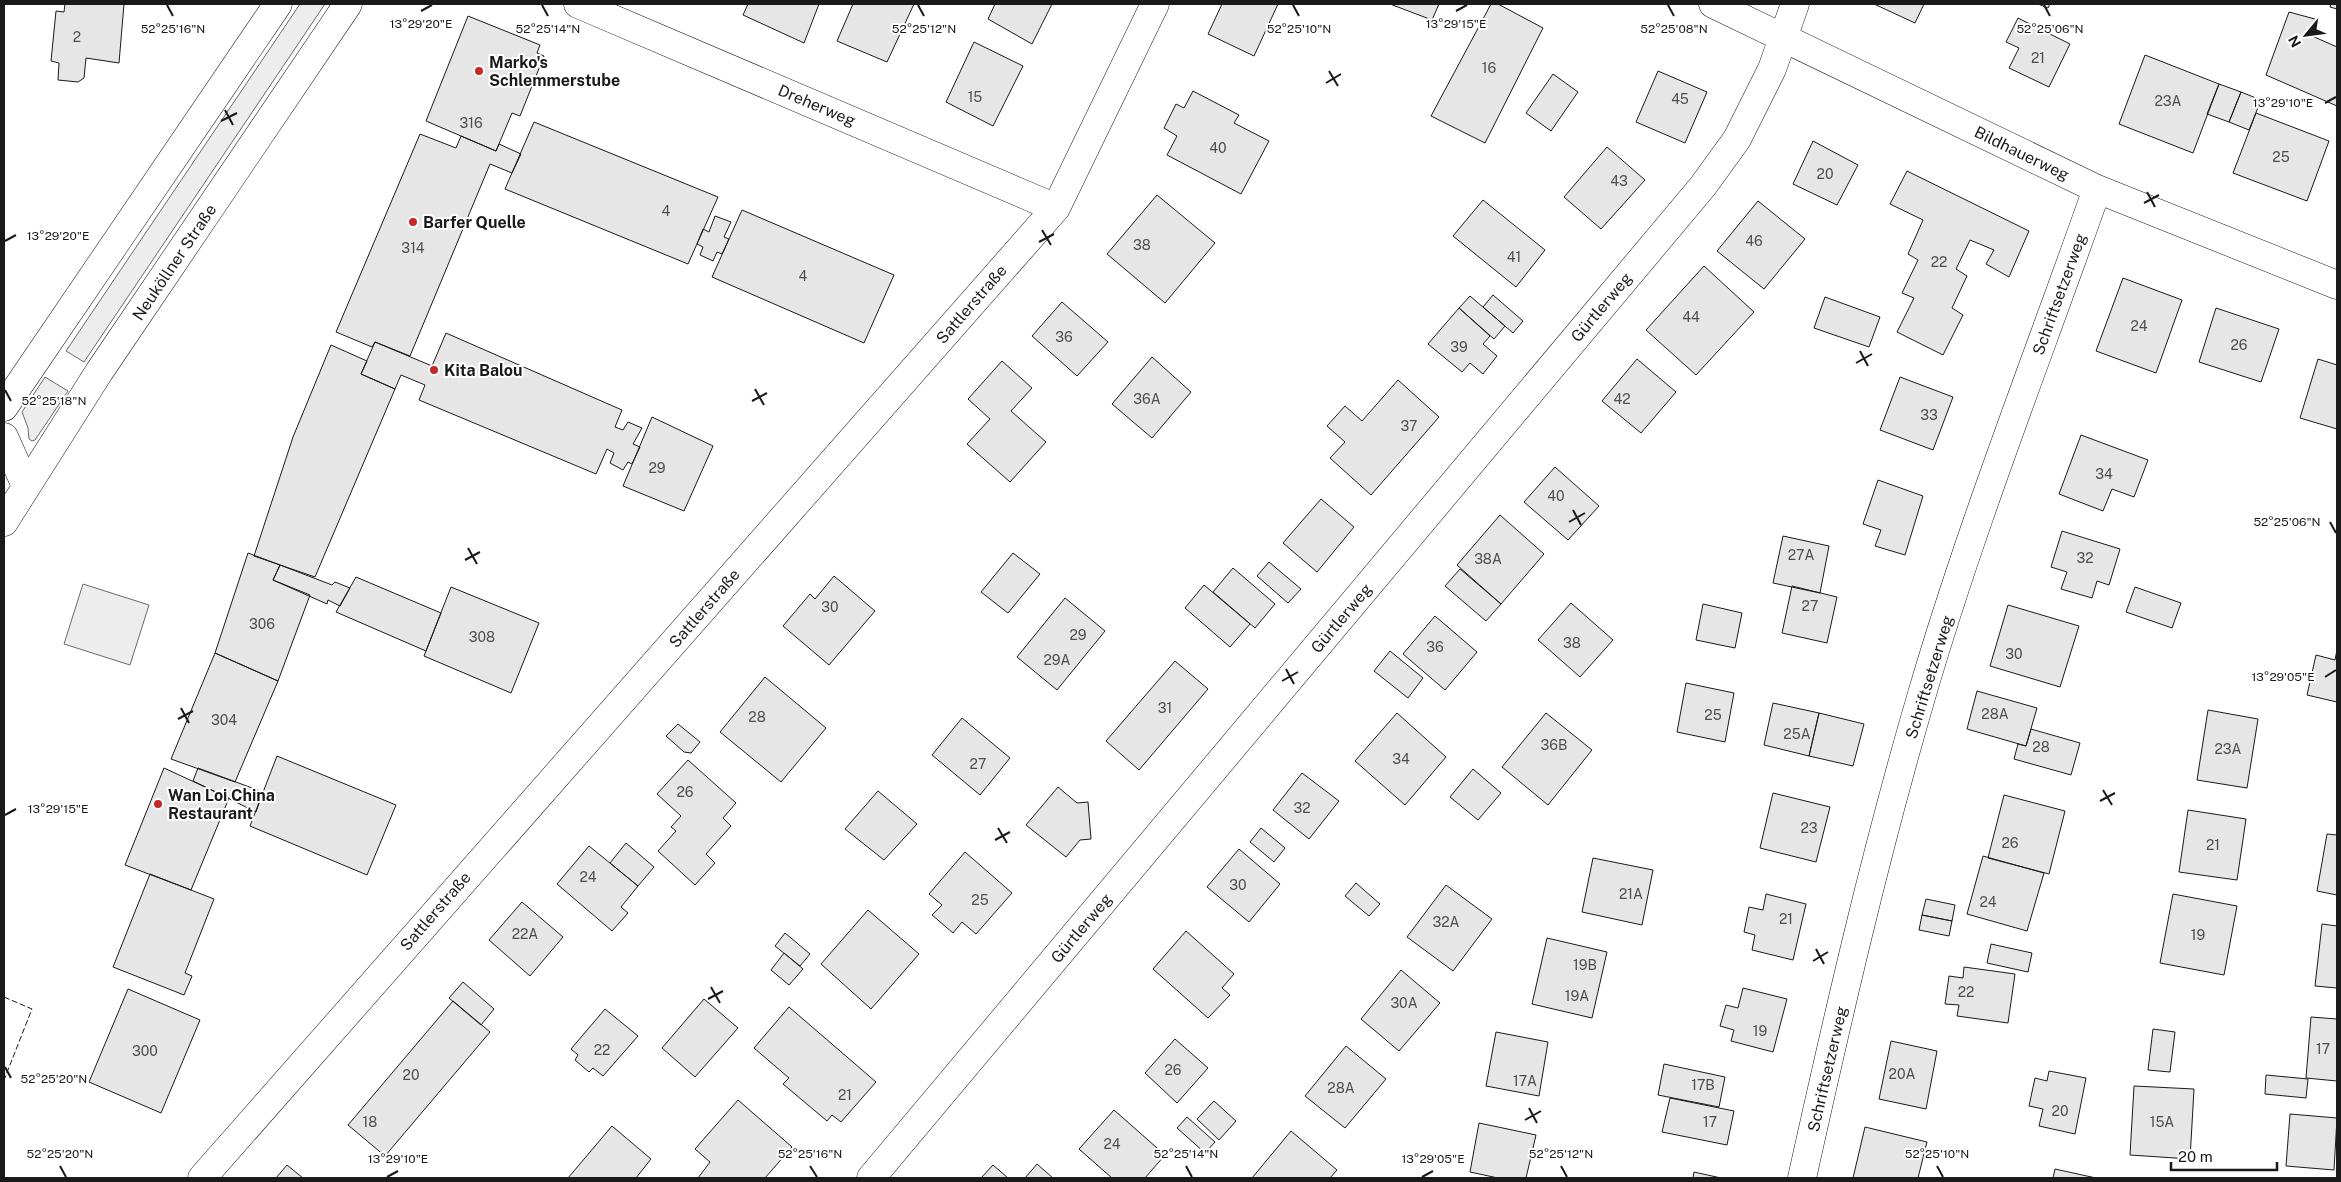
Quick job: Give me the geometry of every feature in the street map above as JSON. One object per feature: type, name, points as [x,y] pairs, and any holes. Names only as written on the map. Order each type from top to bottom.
[{"type":"street","points":[[4,407],[278,4]]},
{"type":"street","name":"Neuköllner Straße","points":[[4,522],[96,378],[348,4]]},
{"type":"street","name":"Dreherweg","points":[[578,4],[1056,208]]},
{"type":"street","name":"Sattlerstraße","points":[[202,1178],[1056,208],[1155,4]]},
{"type":"street","name":"Bildhauerweg","points":[[1714,4],[2097,189],[2337,283]]},
{"type":"street","name":"Gürtlerweg","points":[[870,1178],[1703,186],[1737,140],[1772,69],[1784,39],[1794,4]]},
{"type":"street","name":"Schriftsetzerweg","points":[[1802,1178],[1865,900],[1922,694],[2000,455],[2097,189]]},
{"type":"street","points":[[4,437],[26,486]]},
{"type":"shaded area","points":[[300,4],[325,4],[84,362],[66,351]]},
{"type":"shaded area","points":[[45,377],[68,391],[35,440],[32,441],[29,439],[28,428],[22,412]]},
{"type":"shaded area","points":[[83,584],[149,605],[130,665],[64,644]]},
{"type":"building","points":[[65,4],[124,4],[119,63],[86,58],[84,78],[78,82],[58,80],[59,63],[51,61],[56,11],[64,12]]},
{"type":"building","points":[[748,4],[819,4],[804,43],[743,15]]},
{"type":"building","points":[[853,4],[914,4],[887,62],[837,41]]},
{"type":"building","points":[[995,4],[1052,4],[1032,44],[988,19]]},
{"type":"building","points":[[1222,4],[1278,4],[1254,56],[1208,34]]},
{"type":"building","points":[[1390,4],[1439,4],[1432,20]]},
{"type":"building","points":[[1491,4],[1498,4],[1543,28],[1485,143],[1431,116]]},
{"type":"building","points":[[1874,4],[1924,4],[1915,23]]},
{"type":"building","points":[[2038,4],[2050,4],[2048,8]]},
{"type":"building","points":[[2331,4],[2337,4],[2337,9],[2330,7]]},
{"type":"building","points":[[2289,12],[2315,19],[2312,36],[2337,47],[2337,106],[2266,75]]},
{"type":"building","points":[[468,16],[540,45],[537,53],[544,56],[520,116],[512,113],[496,151],[426,121]]},
{"type":"building","points":[[2018,18],[2070,44],[2049,87],[2009,68],[2019,48],[2006,42]]},
{"type":"building","points":[[974,42],[1023,66],[993,126],[946,102]]},
{"type":"building","points":[[2145,55],[2219,84],[2193,153],[2119,124]]},
{"type":"building","points":[[1658,71],[1707,92],[1685,143],[1636,122]]},
{"type":"building","points":[[1553,74],[1578,92],[1551,131],[1526,113]]},
{"type":"building","points":[[2219,84],[2241,92],[2229,122],[2207,114]]},
{"type":"building","points":[[1193,91],[1239,115],[1234,123],[1269,141],[1241,194],[1167,155],[1177,136],[1164,128],[1176,104],[1184,108]]},
{"type":"building","points":[[2241,92],[2261,100],[2249,130],[2229,122]]},
{"type":"building","points":[[2256,113],[2329,141],[2307,201],[2233,173]]},
{"type":"building","points":[[534,122],[718,197],[688,264],[505,189]]},
{"type":"building","points":[[420,134],[456,148],[461,136],[496,151],[499,144],[521,154],[512,173],[490,164],[410,356],[375,342],[372,347],[336,332]]},
{"type":"building","points":[[1813,141],[1858,165],[1837,205],[1793,184]]},
{"type":"building","points":[[1607,147],[1645,180],[1601,229],[1564,197]]},
{"type":"building","points":[[1907,171],[2029,231],[2009,277],[1986,264],[1994,250],[1970,240],[1956,269],[1967,276],[1952,308],[1963,315],[1943,355],[1897,332],[1914,298],[1902,293],[1918,260],[1908,254],[1923,220],[1890,204]]},
{"type":"building","points":[[1157,195],[1215,243],[1165,303],[1107,254]]},
{"type":"building","points":[[1483,200],[1545,250],[1516,287],[1453,236]]},
{"type":"building","points":[[1758,201],[1805,239],[1764,289],[1717,251]]},
{"type":"building","points":[[742,210],[894,275],[864,343],[712,277]]},
{"type":"building","points":[[715,216],[731,222],[724,237],[729,239],[722,254],[717,252],[713,261],[700,255],[703,247],[697,244],[703,229],[709,232]]},
{"type":"building","points":[[1704,266],[1754,312],[1696,375],[1646,330]]},
{"type":"building","points":[[2123,278],[2182,300],[2156,373],[2096,351]]},
{"type":"building","points":[[1493,295],[1523,321],[1513,333],[1483,307]]},
{"type":"building","points":[[1470,296],[1505,326],[1494,339],[1459,308]]},
{"type":"building","points":[[1825,297],[1880,317],[1869,347],[1814,328]]},
{"type":"building","points":[[1062,302],[1108,342],[1077,376],[1032,336]]},
{"type":"building","points":[[1459,308],[1490,336],[1483,344],[1497,356],[1483,374],[1470,363],[1462,372],[1428,344]]},
{"type":"building","points":[[2216,308],[2279,329],[2261,382],[2199,362]]},
{"type":"building","points":[[446,333],[622,410],[615,427],[623,430],[628,422],[642,428],[633,444],[640,447],[632,464],[628,462],[623,470],[610,463],[614,453],[607,449],[596,474],[419,400],[425,385],[401,375],[395,389],[361,374],[375,342],[432,366]]},
{"type":"building","points":[[331,345],[367,361],[361,374],[395,389],[315,577],[254,556],[293,437]]},
{"type":"building","points":[[1152,357],[1191,392],[1152,438],[1112,404]]},
{"type":"building","points":[[1637,359],[1676,392],[1641,433],[1602,401]]},
{"type":"building","points":[[2318,359],[2337,365],[2337,429],[2300,418]]},
{"type":"building","points":[[1002,361],[1032,388],[1011,411],[1046,442],[1010,482],[967,444],[990,419],[968,399]]},
{"type":"building","points":[[1900,377],[1953,397],[1933,450],[1880,430]]},
{"type":"building","points":[[1398,380],[1439,417],[1371,495],[1330,458],[1345,442],[1327,426],[1345,406],[1362,421]]},
{"type":"building","points":[[652,417],[713,446],[684,511],[623,486]]},
{"type":"building","points":[[2081,435],[2148,460],[2134,497],[2112,489],[2103,511],[2059,494]]},
{"type":"building","points":[[1555,467],[1599,506],[1568,540],[1524,502]]},
{"type":"building","points":[[1878,480],[1923,496],[1905,555],[1875,546],[1881,530],[1863,524]]},
{"type":"building","points":[[1321,499],[1354,527],[1317,572],[1283,543]]},
{"type":"building","points":[[1500,515],[1544,554],[1501,604],[1457,565]]},
{"type":"building","points":[[2062,531],[2120,549],[2109,585],[2097,581],[2092,598],[2061,589],[2067,572],[2051,567]]},
{"type":"building","points":[[1783,536],[1829,546],[1820,593],[1773,583]]},
{"type":"building","points":[[248,553],[280,565],[273,580],[310,595],[278,681],[215,653]]},
{"type":"building","points":[[1013,553],[1040,574],[1008,613],[981,592]]},
{"type":"building","points":[[1269,562],[1301,589],[1288,603],[1257,576]]},
{"type":"building","points":[[280,565],[332,585],[335,582],[350,588],[340,606],[328,600],[327,604],[273,580]]},
{"type":"building","points":[[1233,568],[1275,604],[1255,628],[1213,592]]},
{"type":"building","points":[[1460,569],[1501,604],[1486,621],[1445,586]]},
{"type":"building","points":[[834,576],[875,611],[829,665],[783,626],[810,594],[815,599]]},
{"type":"building","points":[[356,577],[441,613],[426,651],[336,612]]},
{"type":"building","points":[[1204,585],[1250,624],[1230,647],[1185,608]]},
{"type":"building","points":[[1792,586],[1837,597],[1827,643],[1782,633]]},
{"type":"building","points":[[451,587],[539,623],[511,693],[424,656]]},
{"type":"building","points":[[2135,587],[2181,603],[2172,628],[2126,612]]},
{"type":"building","points":[[1065,598],[1105,631],[1057,690],[1017,657]]},
{"type":"building","points":[[1571,603],[1613,640],[1580,677],[1538,640]]},
{"type":"building","points":[[1703,604],[1742,613],[1735,648],[1696,640]]},
{"type":"building","points":[[2008,605],[2079,626],[2060,687],[1990,666]]},
{"type":"building","points":[[1435,616],[1477,652],[1445,690],[1403,654]]},
{"type":"building","points":[[2337,650],[2337,702],[2307,695],[2316,655],[2335,660]]},
{"type":"building","points":[[1390,651],[1423,678],[1408,698],[1374,671]]},
{"type":"building","points":[[215,653],[278,681],[235,782],[171,759]]},
{"type":"building","points":[[1175,661],[1208,689],[1139,770],[1106,741]]},
{"type":"building","points":[[765,677],[826,728],[781,782],[720,732]]},
{"type":"building","points":[[1686,683],[1734,693],[1725,742],[1677,732]]},
{"type":"building","points":[[1977,691],[2037,708],[2026,746],[1967,729]]},
{"type":"building","points":[[1773,703],[1819,713],[1809,756],[1764,745]]},
{"type":"building","points":[[2208,710],[2258,719],[2247,788],[2197,780]]},
{"type":"building","points":[[1397,713],[1446,757],[1405,805],[1355,761]]},
{"type":"building","points":[[1546,713],[1592,750],[1548,805],[1502,767]]},
{"type":"building","points":[[1819,713],[1864,724],[1853,766],[1809,756]]},
{"type":"building","points":[[962,718],[1010,758],[980,795],[932,755]]},
{"type":"building","points":[[678,724],[700,742],[691,753],[684,752],[666,736]]},
{"type":"building","points":[[2031,729],[2080,743],[2071,775],[2014,759],[2018,744],[2026,746]]},
{"type":"building","points":[[277,756],[396,805],[367,875],[250,826]]},
{"type":"building","points":[[688,760],[736,803],[723,818],[731,826],[706,854],[715,863],[695,885],[658,851],[676,831],[671,827],[681,816],[657,794]]},
{"type":"building","points":[[164,768],[229,798],[191,890],[125,865]]},
{"type":"building","points":[[198,768],[263,792],[256,812],[193,781]]},
{"type":"building","points":[[1473,769],[1501,793],[1478,820],[1450,797]]},
{"type":"building","points":[[1302,773],[1339,801],[1309,839],[1273,810]]},
{"type":"building","points":[[1058,787],[1077,803],[1088,802],[1091,839],[1080,840],[1066,857],[1026,825]]},
{"type":"building","points":[[878,791],[917,824],[884,860],[845,829]]},
{"type":"building","points":[[1773,793],[1830,807],[1816,862],[1760,848]]},
{"type":"building","points":[[2004,795],[2065,811],[2049,874],[1988,858]]},
{"type":"building","points":[[2188,810],[2246,819],[2237,880],[2179,872]]},
{"type":"building","points":[[1261,828],[1285,848],[1274,862],[1250,842]]},
{"type":"building","points":[[2327,834],[2337,835],[2337,895],[2317,891]]},
{"type":"building","points":[[626,843],[654,867],[638,886],[610,863]]},
{"type":"building","points":[[589,846],[638,886],[621,907],[628,913],[612,931],[557,884]]},
{"type":"building","points":[[1239,849],[1280,884],[1249,922],[1207,887]]},
{"type":"building","points":[[965,852],[1012,893],[976,934],[962,922],[953,933],[932,915],[942,905],[929,894]]},
{"type":"building","points":[[1983,856],[2044,873],[2027,931],[1967,914]]},
{"type":"building","points":[[1593,858],[1653,870],[1642,925],[1582,912]]},
{"type":"building","points":[[150,874],[214,899],[185,973],[192,976],[184,995],[113,967]]},
{"type":"building","points":[[1356,883],[1380,904],[1369,916],[1345,896]]},
{"type":"building","points":[[1446,885],[1492,919],[1453,971],[1407,937]]},
{"type":"building","points":[[1766,894],[1806,904],[1793,960],[1752,950],[1755,935],[1744,932],[1749,907],[1763,910]]},
{"type":"building","points":[[2173,894],[2237,906],[2224,975],[2160,963]]},
{"type":"building","points":[[1926,899],[1955,905],[1952,921],[1922,915]]},
{"type":"building","points":[[522,902],[563,937],[530,976],[489,940]]},
{"type":"building","points":[[868,910],[919,954],[871,1009],[821,964]]},
{"type":"building","points":[[1922,915],[1952,921],[1949,936],[1919,930]]},
{"type":"building","points":[[2322,924],[2337,926],[2337,988],[2315,986]]},
{"type":"building","points":[[1186,931],[1234,974],[1222,988],[1230,995],[1208,1018],[1153,969]]},
{"type":"building","points":[[785,933],[810,954],[800,966],[775,946]]},
{"type":"building","points":[[1547,938],[1607,952],[1592,1018],[1532,1004]]},
{"type":"building","points":[[1991,944],[2032,953],[2028,972],[1987,963]]},
{"type":"building","points":[[784,953],[803,969],[789,985],[771,970]]},
{"type":"building","points":[[1964,967],[2015,974],[2008,1023],[1957,1016],[1959,1005],[1945,1004],[1949,976],[1963,978]]},
{"type":"building","points":[[1401,970],[1440,1003],[1399,1051],[1361,1019]]},
{"type":"building","points":[[463,982],[494,1009],[481,1025],[449,998]]},
{"type":"building","points":[[1743,988],[1787,999],[1773,1052],[1731,1041],[1734,1030],[1720,1026],[1726,1005],[1738,1008]]},
{"type":"building","points":[[128,989],[200,1020],[161,1113],[89,1082]]},
{"type":"building","points":[[704,999],[738,1028],[695,1077],[662,1048]]},
{"type":"building","points":[[453,1001],[490,1032],[385,1156],[348,1125]]},
{"type":"building","points":[[789,1007],[876,1082],[841,1122],[832,1115],[827,1121],[783,1084],[789,1078],[754,1048]]},
{"type":"building","points":[[605,1009],[638,1036],[603,1076],[593,1068],[589,1072],[575,1060],[578,1055],[571,1049]]},
{"type":"building","points":[[2311,1017],[2337,1019],[2337,1081],[2306,1078]]},
{"type":"building","points":[[2153,1029],[2175,1032],[2170,1072],[2148,1070]]},
{"type":"building","points":[[1496,1032],[1548,1042],[1539,1096],[1486,1086]]},
{"type":"building","points":[[1175,1039],[1208,1068],[1177,1103],[1145,1073]]},
{"type":"building","points":[[1891,1041],[1937,1051],[1926,1109],[1879,1099]]},
{"type":"building","points":[[1346,1046],[1386,1079],[1345,1128],[1305,1096]]},
{"type":"building","points":[[1664,1064],[1725,1077],[1719,1107],[1658,1095]]},
{"type":"building","points":[[2049,1071],[2086,1078],[2075,1134],[2039,1126],[2043,1109],[2029,1106],[2035,1078],[2047,1081]]},
{"type":"building","points":[[2266,1075],[2308,1079],[2306,1098],[2265,1094]]},
{"type":"building","points":[[2134,1086],[2194,1089],[2190,1159],[2130,1155]]},
{"type":"building","points":[[1670,1098],[1734,1111],[1727,1145],[1662,1132]]},
{"type":"building","points":[[738,1100],[792,1147],[765,1178],[698,1178],[710,1162],[695,1149]]},
{"type":"building","points":[[1214,1101],[1236,1121],[1219,1140],[1197,1119]]},
{"type":"building","points":[[1114,1110],[1165,1155],[1145,1178],[1112,1178],[1079,1149]]},
{"type":"building","points":[[2290,1114],[2337,1118],[2334,1170],[2286,1166]]},
{"type":"building","points":[[1187,1117],[1215,1142],[1205,1153],[1177,1128]]},
{"type":"building","points":[[1479,1123],[1536,1135],[1526,1178],[1498,1178],[1470,1172]]},
{"type":"building","points":[[612,1126],[651,1159],[636,1178],[568,1178]]},
{"type":"building","points":[[1865,1127],[1927,1142],[1918,1178],[1853,1178]]},
{"type":"building","points":[[1291,1131],[1337,1170],[1330,1178],[1252,1178]]},
{"type":"building","points":[[1037,1164],[1053,1178],[1025,1178]]},
{"type":"building","points":[[287,1165],[303,1178],[276,1178]]},
{"type":"building","points":[[993,1165],[1008,1178],[981,1178]]},
{"type":"building","points":[[2055,1169],[2096,1178],[2053,1178]]},
{"type":"building","points":[[1694,1172],[1721,1178],[1693,1178]]},
{"type":"fence","points":[[4,997],[32,1009],[4,1080]]},
{"type":"place","name":"Marko's Schlemmerstube","points":[[479,71]]},
{"type":"place","name":"Barfer Quelle","points":[[413,222]]},
{"type":"place","name":"Kita Balou","points":[[434,370]]},
{"type":"place","name":"Wan Loi China Restaurant","points":[[158,804]]}]
